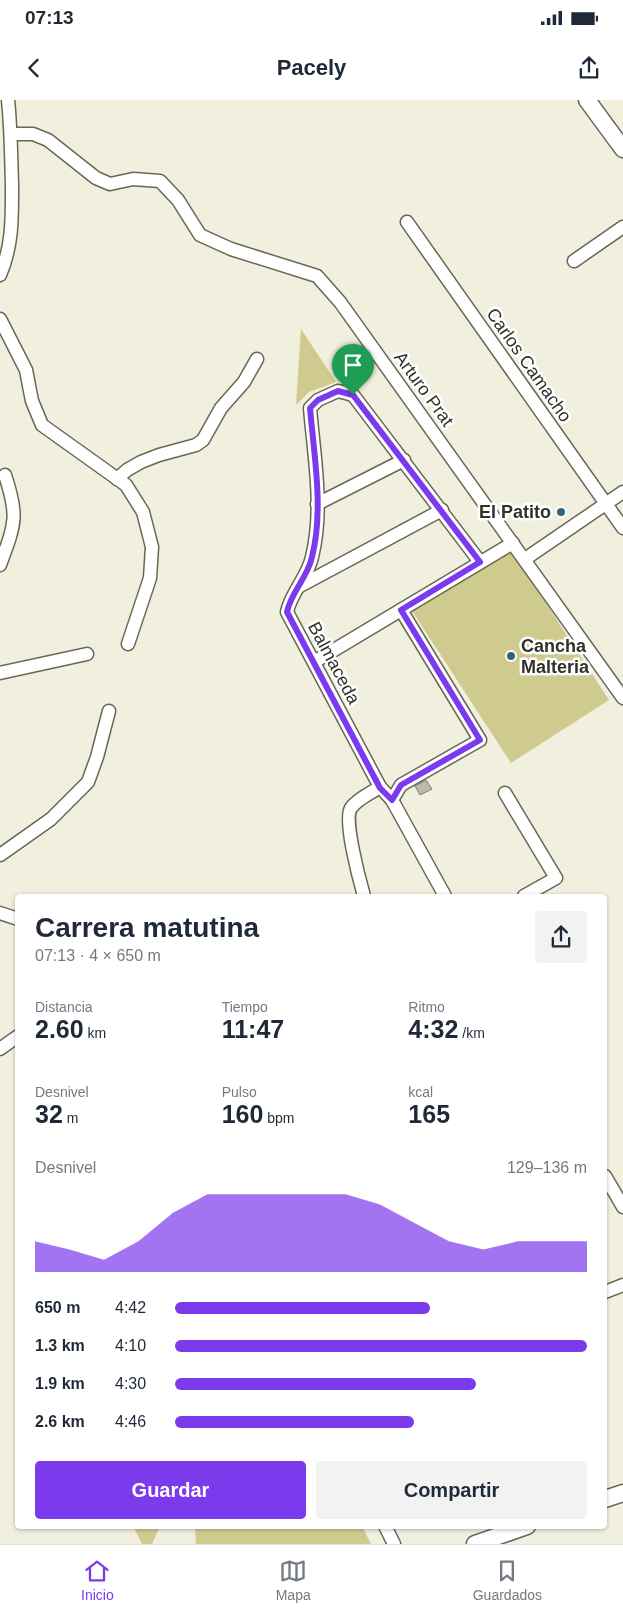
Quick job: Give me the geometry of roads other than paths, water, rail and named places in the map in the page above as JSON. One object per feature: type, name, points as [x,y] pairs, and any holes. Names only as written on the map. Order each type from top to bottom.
[{"type":"street","points":[[0,275],[6,262],[12,233],[11,134],[8,100]]},
{"type":"street","points":[[587,100],[623,149]]},
{"type":"street","name":"Arturo Prat","points":[[11,134],[33,134],[48,140],[96,178],[110,184],[133,178],[160,181],[178,200],[200,235],[231,249],[317,276],[340,302],[623,698]]},
{"type":"street","name":"Carlos Camacho","points":[[407,222],[623,528]]},
{"type":"street","points":[[574,261],[623,227]]},
{"type":"street","points":[[0,319],[26,370],[32,401],[37,417],[42,425],[126,485],[139,503],[148,523],[152,547],[150,578],[128,644]]},
{"type":"street","points":[[117,479],[140,462],[196,445],[203,440],[221,408],[244,382],[257,359]]},
{"type":"street","name":"Balmaceda","points":[[404,460],[353,395],[346,391],[338,391],[318,400],[310,408],[317,504],[312,558],[300,586],[289,603],[287,612],[380,788],[392,800],[444,894]]},
{"type":"street","points":[[317,504],[404,460],[480,562]]},
{"type":"street","points":[[0,564],[3,548],[13,526],[15,509],[6,474]]},
{"type":"street","points":[[525,559],[623,492]]},
{"type":"street","points":[[300,586],[442,510]]},
{"type":"street","points":[[314,662],[513,543]]},
{"type":"street","points":[[392,800],[401,785],[480,740],[401,610]]},
{"type":"street","points":[[0,673],[87,654]]},
{"type":"street","points":[[0,855],[51,819],[88,782],[109,711]]},
{"type":"street","points":[[364,894],[350,836],[349,814],[354,805],[380,788]]},
{"type":"street","points":[[505,793],[556,878],[528,894]]},
{"type":"street","points":[[0,913],[15,919]]},
{"type":"street","points":[[0,1049],[15,1038]]},
{"type":"street","points":[[607,1179],[623,1207]]},
{"type":"street","points":[[607,1291],[623,1285]]},
{"type":"street","points":[[607,1498],[623,1493]]},
{"type":"street","points":[[386,1529],[394,1544]]},
{"type":"street","points":[[475,1544],[518,1529]]},
{"type":"place","name":"El Patito","points":[[561,512]]},
{"type":"place","name":"Cancha Malteria","points":[[511,656]]}]
